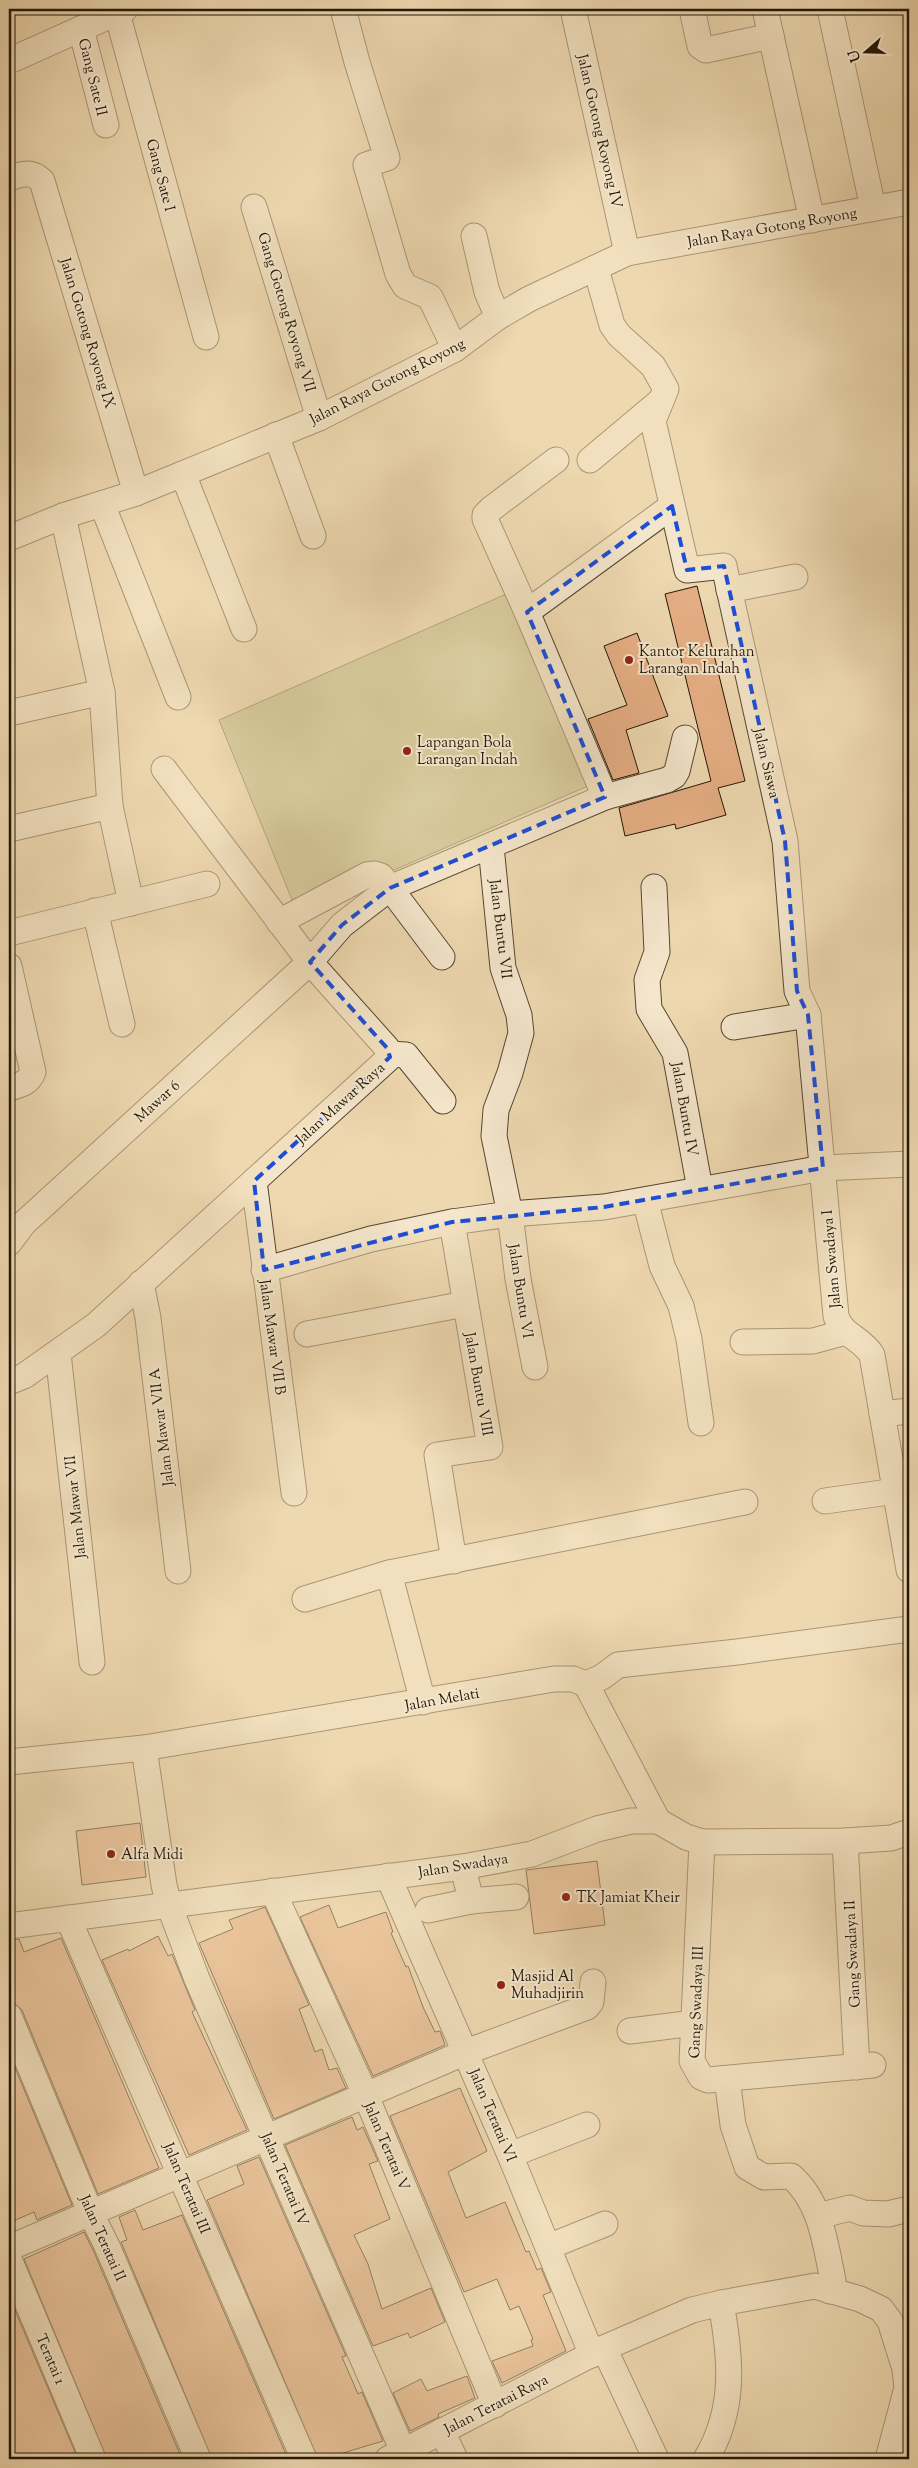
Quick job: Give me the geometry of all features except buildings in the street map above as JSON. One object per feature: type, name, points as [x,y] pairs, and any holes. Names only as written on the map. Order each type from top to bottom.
[{"type":"street","name":"Jalan Gotong Royong IV","points":[[572,9],[627,253]]},
{"type":"street","points":[[692,9],[700,46],[706,50],[772,36]]},
{"type":"street","points":[[764,9],[772,36],[812,220]]},
{"type":"street","points":[[830,9],[873,208]]},
{"type":"street","points":[[9,61],[121,11]]},
{"type":"street","name":"Gang Sate I","points":[[121,11],[206,337]]},
{"type":"street","points":[[345,17],[386,158],[366,165],[398,274],[405,286],[430,297],[455,349]]},
{"type":"street","name":"Gang Sate II","points":[[81,29],[106,125]]},
{"type":"street","name":"Jalan Gotong Royong IX","points":[[9,178],[28,172],[36,175],[42,181],[136,493]]},
{"type":"street","name":"Jalan Raya Gotong Royong","points":[[9,538],[63,516],[136,493],[319,418],[455,349],[498,317],[529,298],[596,269],[627,253],[909,202]]},
{"type":"street","name":"Gang Gotong Royong VII","points":[[254,206],[319,418]]},
{"type":"street","points":[[474,236],[487,292],[498,317]]},
{"type":"street","name":"Jalan Siswa","points":[[596,269],[615,330],[653,366],[666,389],[659,402],[653,421],[687,570],[724,566],[785,841],[797,991],[808,1015],[824,1168]]},
{"type":"street","points":[[590,460],[659,402]]},
{"type":"street","points":[[276,436],[313,536]]},
{"type":"street","points":[[556,460],[491,509],[486,515],[487,523],[527,612],[605,797]]},
{"type":"street","points":[[183,474],[244,629]]},
{"type":"street","points":[[102,504],[178,697]]},
{"type":"street","points":[[527,612],[672,506]]},
{"type":"street","points":[[63,516],[102,692],[110,806],[131,903]]},
{"type":"street","points":[[729,590],[795,577]]},
{"type":"street","points":[[9,713],[102,692]]},
{"type":"street","name":"Mawar 6","points":[[9,1243],[24,1223],[310,962],[342,925],[390,888],[605,797],[667,780],[674,776],[686,738]]},
{"type":"street","name":"Jalan Mawar Raya","points":[[9,1382],[24,1376],[96,1325],[388,1059],[387,1048],[310,962],[164,769]]},
{"type":"street","points":[[9,829],[110,806]]},
{"type":"street","name":"Jalan Buntu VII","points":[[491,846],[503,968],[519,1015],[521,1033],[510,1073],[496,1110],[494,1136],[510,1214]]},
{"type":"street","points":[[279,922],[367,875],[375,874],[381,876],[442,957]]},
{"type":"street","points":[[9,933],[207,884]]},
{"type":"street","name":"Jalan Buntu IV","points":[[654,887],[657,952],[647,980],[649,1009],[676,1053],[700,1190]]},
{"type":"street","points":[[95,912],[122,1024]]},
{"type":"street","points":[[9,966],[33,1072],[26,1082],[9,1088]]},
{"type":"street","points":[[734,1028],[808,1015]]},
{"type":"street","points":[[389,1054],[406,1055],[443,1101]]},
{"type":"street","points":[[264,1270],[371,1239],[452,1222],[510,1214],[604,1207],[824,1168],[909,1164]]},
{"type":"street","name":"Jalan Swadaya I","points":[[824,1168],[836,1316],[841,1329],[868,1348],[872,1355],[909,1566]]},
{"type":"street","name":"Jalan Mawar VII B","points":[[254,1181],[294,1493]]},
{"type":"street","points":[[644,1200],[662,1266],[681,1306],[689,1339],[701,1423]]},
{"type":"street","name":"Jalan Buntu VI","points":[[510,1214],[518,1280],[535,1367]]},
{"type":"street","name":"Jalan Buntu VIII","points":[[452,1222],[490,1447],[437,1455],[454,1560]]},
{"type":"street","name":"Jalan Mawar VII A","points":[[141,1283],[148,1318],[178,1571]]},
{"type":"street","points":[[307,1334],[465,1304]]},
{"type":"street","points":[[744,1342],[813,1341],[846,1332]]},
{"type":"street","name":"Jalan Mawar VII","points":[[58,1353],[92,1662]]},
{"type":"street","points":[[882,1414],[909,1411]]},
{"type":"street","points":[[825,1501],[896,1490]]},
{"type":"street","points":[[305,1599],[389,1573],[745,1502]]},
{"type":"street","points":[[389,1573],[423,1702]]},
{"type":"street","points":[[658,1822],[586,1684],[602,1677],[618,1665],[737,1652],[909,1629]]},
{"type":"street","name":"Jalan Melati","points":[[9,1762],[144,1748],[554,1679],[573,1678],[586,1684]]},
{"type":"street","points":[[144,1748],[169,1905]]},
{"type":"street","name":"Jalan Swadaya","points":[[9,1926],[463,1866],[532,1854],[597,1828],[622,1823],[658,1822],[686,1837],[702,1842],[846,1841],[891,1838],[909,1832]]},
{"type":"street","name":"Gang Swadaya II","points":[[846,1841],[865,2066]]},
{"type":"street","name":"Gang Swadaya III","points":[[702,1842],[692,2061],[701,2077],[708,2080],[727,2079],[865,2066]]},
{"type":"street","points":[[463,1866],[471,1901]]},
{"type":"street","name":"Jalan Teratai VI","points":[[388,1876],[466,2052],[548,2247],[598,2352],[656,2459]]},
{"type":"street","name":"Jalan Teratai V","points":[[273,1891],[366,2096],[494,2405]]},
{"type":"street","points":[[428,1910],[471,1901],[516,1896]]},
{"type":"street","name":"Jalan Teratai IV","points":[[169,1905],[197,1979],[267,2138],[396,2455]]},
{"type":"street","name":"Jalan Teratai III","points":[[68,1918],[304,2459]]},
{"type":"street","points":[[9,2248],[466,2052],[587,2007],[591,2002],[592,1982]]},
{"type":"street","name":"Jalan Teratai II","points":[[9,2016],[91,2214],[107,2246],[198,2459]]},
{"type":"street","points":[[630,2032],[694,2023]]},
{"type":"street","points":[[727,2079],[733,2125],[747,2167],[764,2177],[791,2176],[804,2187],[818,2216],[833,2280],[830,2291]]},
{"type":"street","points":[[510,2155],[587,2125]]},
{"type":"street","points":[[818,2216],[850,2208],[864,2213],[888,2214],[909,2209]]},
{"type":"street","points":[[548,2247],[605,2224]]},
{"type":"street","name":"Teratai 1","points":[[9,2259],[93,2459]]},
{"type":"street","name":"Jalan Teratai Raya","points":[[396,2455],[598,2352],[692,2310],[815,2286],[860,2299],[881,2309],[890,2321],[905,2369],[907,2388],[902,2432]]},
{"type":"street","points":[[706,2459],[726,2410],[730,2389],[726,2331],[721,2303]]},
{"type":"street","points":[[442,2431],[455,2459]]},
{"type":"street","points":[[888,2459],[902,2432]]},
{"type":"highlighted area","points":[[672,506],[687,570],[724,566],[785,841],[797,991],[808,1015],[823,1168],[604,1207],[452,1222],[264,1270],[254,1181],[390,1057],[387,1048],[310,962],[342,925],[390,888],[605,797],[527,612]]},
{"type":"shaded area","name":"Lapangan Bola Larangan Indah","points":[[513,591],[595,783],[297,912],[219,720]]},
{"type":"place","name":"Kantor Kelurahan Larangan Indah","points":[[629,660]]},
{"type":"place","name":"Lapangan Bola Larangan Indah","points":[[407,751]]},
{"type":"place","name":"Alfa Midi","points":[[111,1854]]},
{"type":"place","name":"TK Jamiat Kheir","points":[[566,1897]]},
{"type":"place","name":"Masjid Al Muhadjirin","points":[[501,1985]]}]
